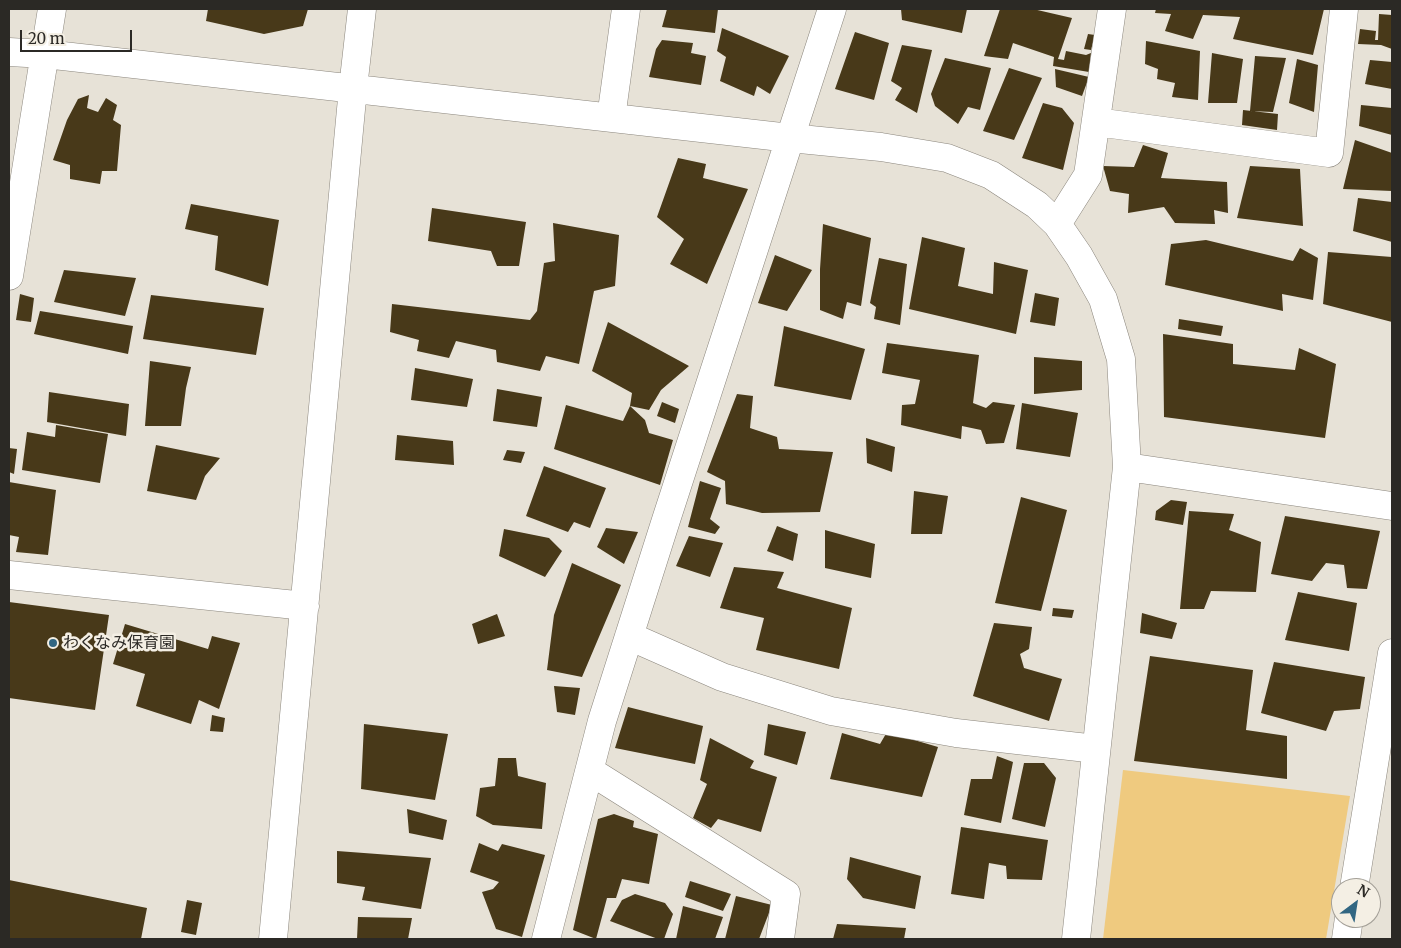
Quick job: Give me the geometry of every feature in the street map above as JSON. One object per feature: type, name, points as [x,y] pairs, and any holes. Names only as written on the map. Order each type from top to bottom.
[{"type":"street","points":[[9,276],[52,9]]},
{"type":"street","points":[[273,939],[362,9]]},
{"type":"street","points":[[611,118],[626,9]]},
{"type":"street","points":[[546,939],[602,721],[832,9]]},
{"type":"street","points":[[1057,224],[1088,175],[1112,9]]},
{"type":"street","points":[[1096,122],[1330,153],[1344,9]]},
{"type":"street","points":[[9,52],[45,54],[880,147],[947,158],[991,175],[1037,205],[1057,224],[1080,256],[1103,299],[1121,359],[1127,467],[1076,939]]},
{"type":"street","points":[[1127,467],[1392,506]]},
{"type":"street","points":[[9,575],[305,606]]},
{"type":"street","points":[[629,636],[722,677],[831,711],[956,733],[1096,749]]},
{"type":"street","points":[[1356,878],[1392,652]]},
{"type":"street","points":[[590,771],[786,894],[780,939]]},
{"type":"shaded area","points":[[1123,770],[1350,796],[1336,878],[1331,878],[1331,909],[1326,939],[1103,939]]},
{"type":"building","points":[[208,9],[308,9],[303,26],[264,34],[206,21]]},
{"type":"building","points":[[667,9],[718,9],[715,33],[662,27]]},
{"type":"building","points":[[901,9],[967,9],[962,33],[902,20]]},
{"type":"building","points":[[1000,9],[1033,9],[1072,18],[1058,59],[1064,60],[1066,51],[1086,55],[1091,53],[1089,72],[1053,66],[1054,57],[1013,43],[1008,59],[984,56]]},
{"type":"building","points":[[1156,9],[1324,9],[1313,55],[1233,39],[1240,17],[1203,15],[1193,39],[1165,31],[1171,14],[1155,13]]},
{"type":"building","points":[[1379,14],[1392,15],[1392,49],[1381,45],[1358,44],[1360,29],[1376,31],[1375,40],[1378,40]]},
{"type":"building","points":[[722,28],[789,56],[770,94],[757,86],[754,96],[720,81],[726,57],[717,51]]},
{"type":"building","points":[[855,32],[889,43],[874,100],[835,89]]},
{"type":"building","points":[[1088,34],[1095,35],[1091,50],[1084,49]]},
{"type":"building","points":[[662,40],[693,43],[691,53],[706,56],[701,85],[649,77],[656,49]]},
{"type":"building","points":[[1146,41],[1200,51],[1198,100],[1172,97],[1175,83],[1157,79],[1158,69],[1145,64]]},
{"type":"building","points":[[902,45],[932,50],[917,113],[895,100],[902,88],[891,81]]},
{"type":"building","points":[[1212,53],[1243,59],[1237,103],[1208,103]]},
{"type":"building","points":[[1255,56],[1286,58],[1273,112],[1250,111]]},
{"type":"building","points":[[945,58],[991,68],[980,110],[968,107],[958,124],[935,106],[931,94]]},
{"type":"building","points":[[1297,59],[1318,65],[1314,112],[1289,103]]},
{"type":"building","points":[[1370,60],[1392,62],[1392,89],[1365,84]]},
{"type":"building","points":[[1009,68],[1042,78],[1014,140],[983,131]]},
{"type":"building","points":[[1055,69],[1089,77],[1082,96],[1056,87]]},
{"type":"building","points":[[89,95],[87,108],[98,112],[106,98],[117,105],[113,120],[121,125],[117,171],[102,171],[100,184],[70,179],[70,165],[53,160],[67,120],[78,99]]},
{"type":"building","points":[[1043,103],[1062,108],[1074,123],[1063,170],[1022,158]]},
{"type":"building","points":[[1361,105],[1392,108],[1392,135],[1359,126]]},
{"type":"building","points":[[1243,110],[1278,114],[1277,130],[1242,125]]},
{"type":"building","points":[[1355,140],[1392,153],[1392,191],[1343,189]]},
{"type":"building","points":[[1143,145],[1168,153],[1161,178],[1227,182],[1228,213],[1214,210],[1215,224],[1175,223],[1164,207],[1128,213],[1129,194],[1110,191],[1103,166],[1134,167]]},
{"type":"building","points":[[678,158],[706,164],[703,178],[748,189],[707,284],[670,264],[684,239],[657,217]]},
{"type":"building","points":[[1250,166],[1300,169],[1303,226],[1237,218]]},
{"type":"building","points":[[1358,198],[1392,202],[1392,242],[1353,231]]},
{"type":"building","points":[[191,204],[279,220],[268,286],[215,270],[218,236],[185,229]]},
{"type":"building","points":[[432,208],[526,222],[519,266],[497,266],[491,251],[428,241]]},
{"type":"building","points":[[553,223],[619,235],[615,286],[594,291],[579,364],[546,356],[540,371],[497,362],[496,350],[456,341],[449,358],[417,351],[419,340],[390,332],[392,304],[530,320],[537,311],[544,263],[555,261]]},
{"type":"building","points":[[823,224],[871,238],[861,306],[847,302],[843,319],[820,310]]},
{"type":"building","points":[[922,237],[965,248],[958,286],[993,294],[994,262],[1028,270],[1016,334],[909,309]]},
{"type":"building","points":[[1206,240],[1293,261],[1300,248],[1318,258],[1313,300],[1282,294],[1283,311],[1165,285],[1171,244]]},
{"type":"building","points":[[1328,252],[1392,257],[1392,322],[1323,304]]},
{"type":"building","points":[[775,255],[812,270],[787,311],[758,303]]},
{"type":"building","points":[[879,258],[907,264],[900,325],[874,319],[876,307],[870,303]]},
{"type":"building","points":[[64,270],[136,278],[125,316],[54,302]]},
{"type":"building","points":[[1035,293],[1059,298],[1055,326],[1030,322]]},
{"type":"building","points":[[20,294],[34,298],[31,322],[16,320]]},
{"type":"building","points":[[151,295],[264,308],[256,355],[143,339]]},
{"type":"building","points":[[40,311],[133,326],[128,354],[34,334]]},
{"type":"building","points":[[1179,319],[1223,326],[1221,336],[1178,329]]},
{"type":"building","points":[[608,322],[689,366],[661,390],[649,410],[630,406],[632,393],[592,371]]},
{"type":"building","points":[[784,326],[865,349],[851,400],[774,386]]},
{"type":"building","points":[[1163,334],[1233,344],[1233,364],[1295,370],[1299,348],[1336,364],[1325,438],[1164,417]]},
{"type":"building","points":[[887,343],[979,355],[973,403],[986,408],[993,402],[1015,405],[1004,443],[986,444],[981,430],[962,426],[961,439],[901,425],[902,405],[915,404],[920,380],[882,373]]},
{"type":"building","points":[[1034,357],[1082,361],[1082,390],[1034,394]]},
{"type":"building","points":[[150,361],[191,367],[181,426],[145,426]]},
{"type":"building","points":[[415,368],[473,379],[467,407],[411,400]]},
{"type":"building","points":[[497,389],[542,397],[537,427],[493,421]]},
{"type":"building","points":[[49,392],[129,404],[126,436],[47,422]]},
{"type":"building","points":[[737,394],[753,396],[750,428],[777,437],[779,449],[833,452],[820,512],[762,513],[726,504],[725,481],[707,472]]},
{"type":"building","points":[[662,402],[679,409],[675,423],[657,416]]},
{"type":"building","points":[[1022,403],[1078,413],[1070,457],[1016,449]]},
{"type":"building","points":[[566,405],[623,421],[630,406],[645,420],[649,433],[673,440],[660,485],[554,449]]},
{"type":"building","points":[[56,425],[108,434],[100,483],[22,470],[27,432],[55,437]]},
{"type":"building","points":[[397,435],[453,441],[454,465],[395,460]]},
{"type":"building","points":[[866,438],[895,447],[892,472],[867,463]]},
{"type":"building","points":[[156,445],[220,458],[205,476],[196,500],[147,491]]},
{"type":"building","points":[[9,448],[17,449],[14,474],[9,472]]},
{"type":"building","points":[[507,450],[525,452],[521,463],[503,460]]},
{"type":"building","points":[[544,466],[606,488],[590,528],[574,522],[568,532],[526,516]]},
{"type":"building","points":[[700,481],[721,488],[710,519],[720,527],[715,534],[688,527]]},
{"type":"building","points":[[9,482],[56,490],[48,555],[16,552],[19,537],[9,535]]},
{"type":"building","points":[[914,491],[948,496],[942,534],[911,534]]},
{"type":"building","points":[[1021,497],[1067,510],[1041,611],[995,603]]},
{"type":"building","points":[[1171,500],[1187,502],[1183,525],[1155,520],[1156,511]]},
{"type":"building","points":[[1189,511],[1234,514],[1229,530],[1261,542],[1256,592],[1211,591],[1204,609],[1180,609]]},
{"type":"building","points":[[1285,516],[1380,531],[1367,589],[1347,588],[1344,565],[1326,563],[1312,581],[1271,574]]},
{"type":"building","points":[[777,526],[798,534],[793,561],[767,551]]},
{"type":"building","points":[[606,528],[638,532],[624,564],[597,547]]},
{"type":"building","points":[[504,529],[549,538],[562,551],[545,577],[499,556]]},
{"type":"building","points":[[825,530],[875,544],[871,578],[825,568]]},
{"type":"building","points":[[689,536],[723,543],[710,577],[676,566]]},
{"type":"building","points":[[572,563],[621,585],[582,677],[547,670],[554,615]]},
{"type":"building","points":[[734,567],[784,572],[777,588],[852,608],[839,669],[756,650],[764,618],[720,608]]},
{"type":"building","points":[[1298,592],[1357,603],[1349,651],[1285,640]]},
{"type":"building","points":[[9,602],[109,615],[95,710],[9,698]]},
{"type":"building","points":[[1053,608],[1074,610],[1072,618],[1052,616]]},
{"type":"building","points":[[1142,613],[1177,623],[1172,639],[1140,633]]},
{"type":"building","points":[[497,614],[505,636],[478,644],[472,624]]},
{"type":"building","points":[[994,623],[1032,627],[1029,649],[1020,654],[1024,668],[1062,679],[1049,721],[973,696]]},
{"type":"building","points":[[125,624],[208,649],[212,636],[240,643],[219,709],[199,700],[191,724],[136,706],[145,674],[113,664]]},
{"type":"building","points":[[1150,656],[1253,670],[1246,730],[1287,736],[1287,779],[1134,761]]},
{"type":"building","points":[[1274,662],[1365,677],[1360,709],[1334,711],[1326,731],[1261,713]]},
{"type":"building","points":[[554,686],[580,688],[575,715],[557,712]]},
{"type":"building","points":[[628,707],[703,726],[695,764],[615,748]]},
{"type":"building","points":[[212,715],[225,718],[223,732],[210,731]]},
{"type":"building","points":[[364,724],[448,734],[435,800],[361,789]]},
{"type":"building","points":[[768,724],[806,732],[797,765],[764,755]]},
{"type":"building","points":[[887,732],[938,747],[922,797],[830,779],[842,733],[880,744]]},
{"type":"building","points":[[710,738],[754,761],[750,768],[777,777],[761,832],[718,819],[711,828],[693,818],[707,784],[700,780]]},
{"type":"building","points":[[997,756],[1013,762],[1001,823],[964,815],[971,779],[992,779]]},
{"type":"building","points":[[498,758],[516,758],[518,776],[546,783],[542,829],[493,825],[476,816],[480,788],[495,786]]},
{"type":"building","points":[[1024,763],[1044,763],[1056,778],[1045,827],[1012,819]]},
{"type":"building","points":[[407,809],[447,820],[443,840],[409,833]]},
{"type":"building","points":[[614,814],[634,821],[633,827],[658,834],[649,884],[622,879],[616,898],[607,898],[596,939],[573,930],[598,819]]},
{"type":"building","points":[[961,827],[1048,840],[1042,880],[1007,879],[1006,866],[989,863],[984,899],[951,894]]},
{"type":"building","points":[[479,843],[498,851],[502,844],[545,855],[522,937],[496,929],[482,892],[493,889],[499,882],[470,872]]},
{"type":"building","points":[[337,851],[431,858],[421,909],[362,900],[365,887],[337,883]]},
{"type":"building","points":[[850,857],[921,876],[915,909],[863,898],[847,879]]},
{"type":"building","points":[[9,880],[147,908],[141,939],[9,939]]},
{"type":"building","points":[[690,881],[731,894],[723,911],[685,897]]},
{"type":"building","points":[[635,894],[665,903],[673,914],[664,939],[658,939],[610,921],[622,900]]},
{"type":"building","points":[[736,896],[772,905],[759,939],[725,939]]},
{"type":"building","points":[[187,900],[202,903],[196,935],[181,932]]},
{"type":"building","points":[[683,906],[723,917],[715,939],[676,939]]},
{"type":"building","points":[[358,917],[412,918],[408,939],[357,939]]},
{"type":"building","points":[[837,924],[906,928],[904,939],[833,939]]},
{"type":"place","name":"わくなみ保育園","points":[[53,643]]}]
